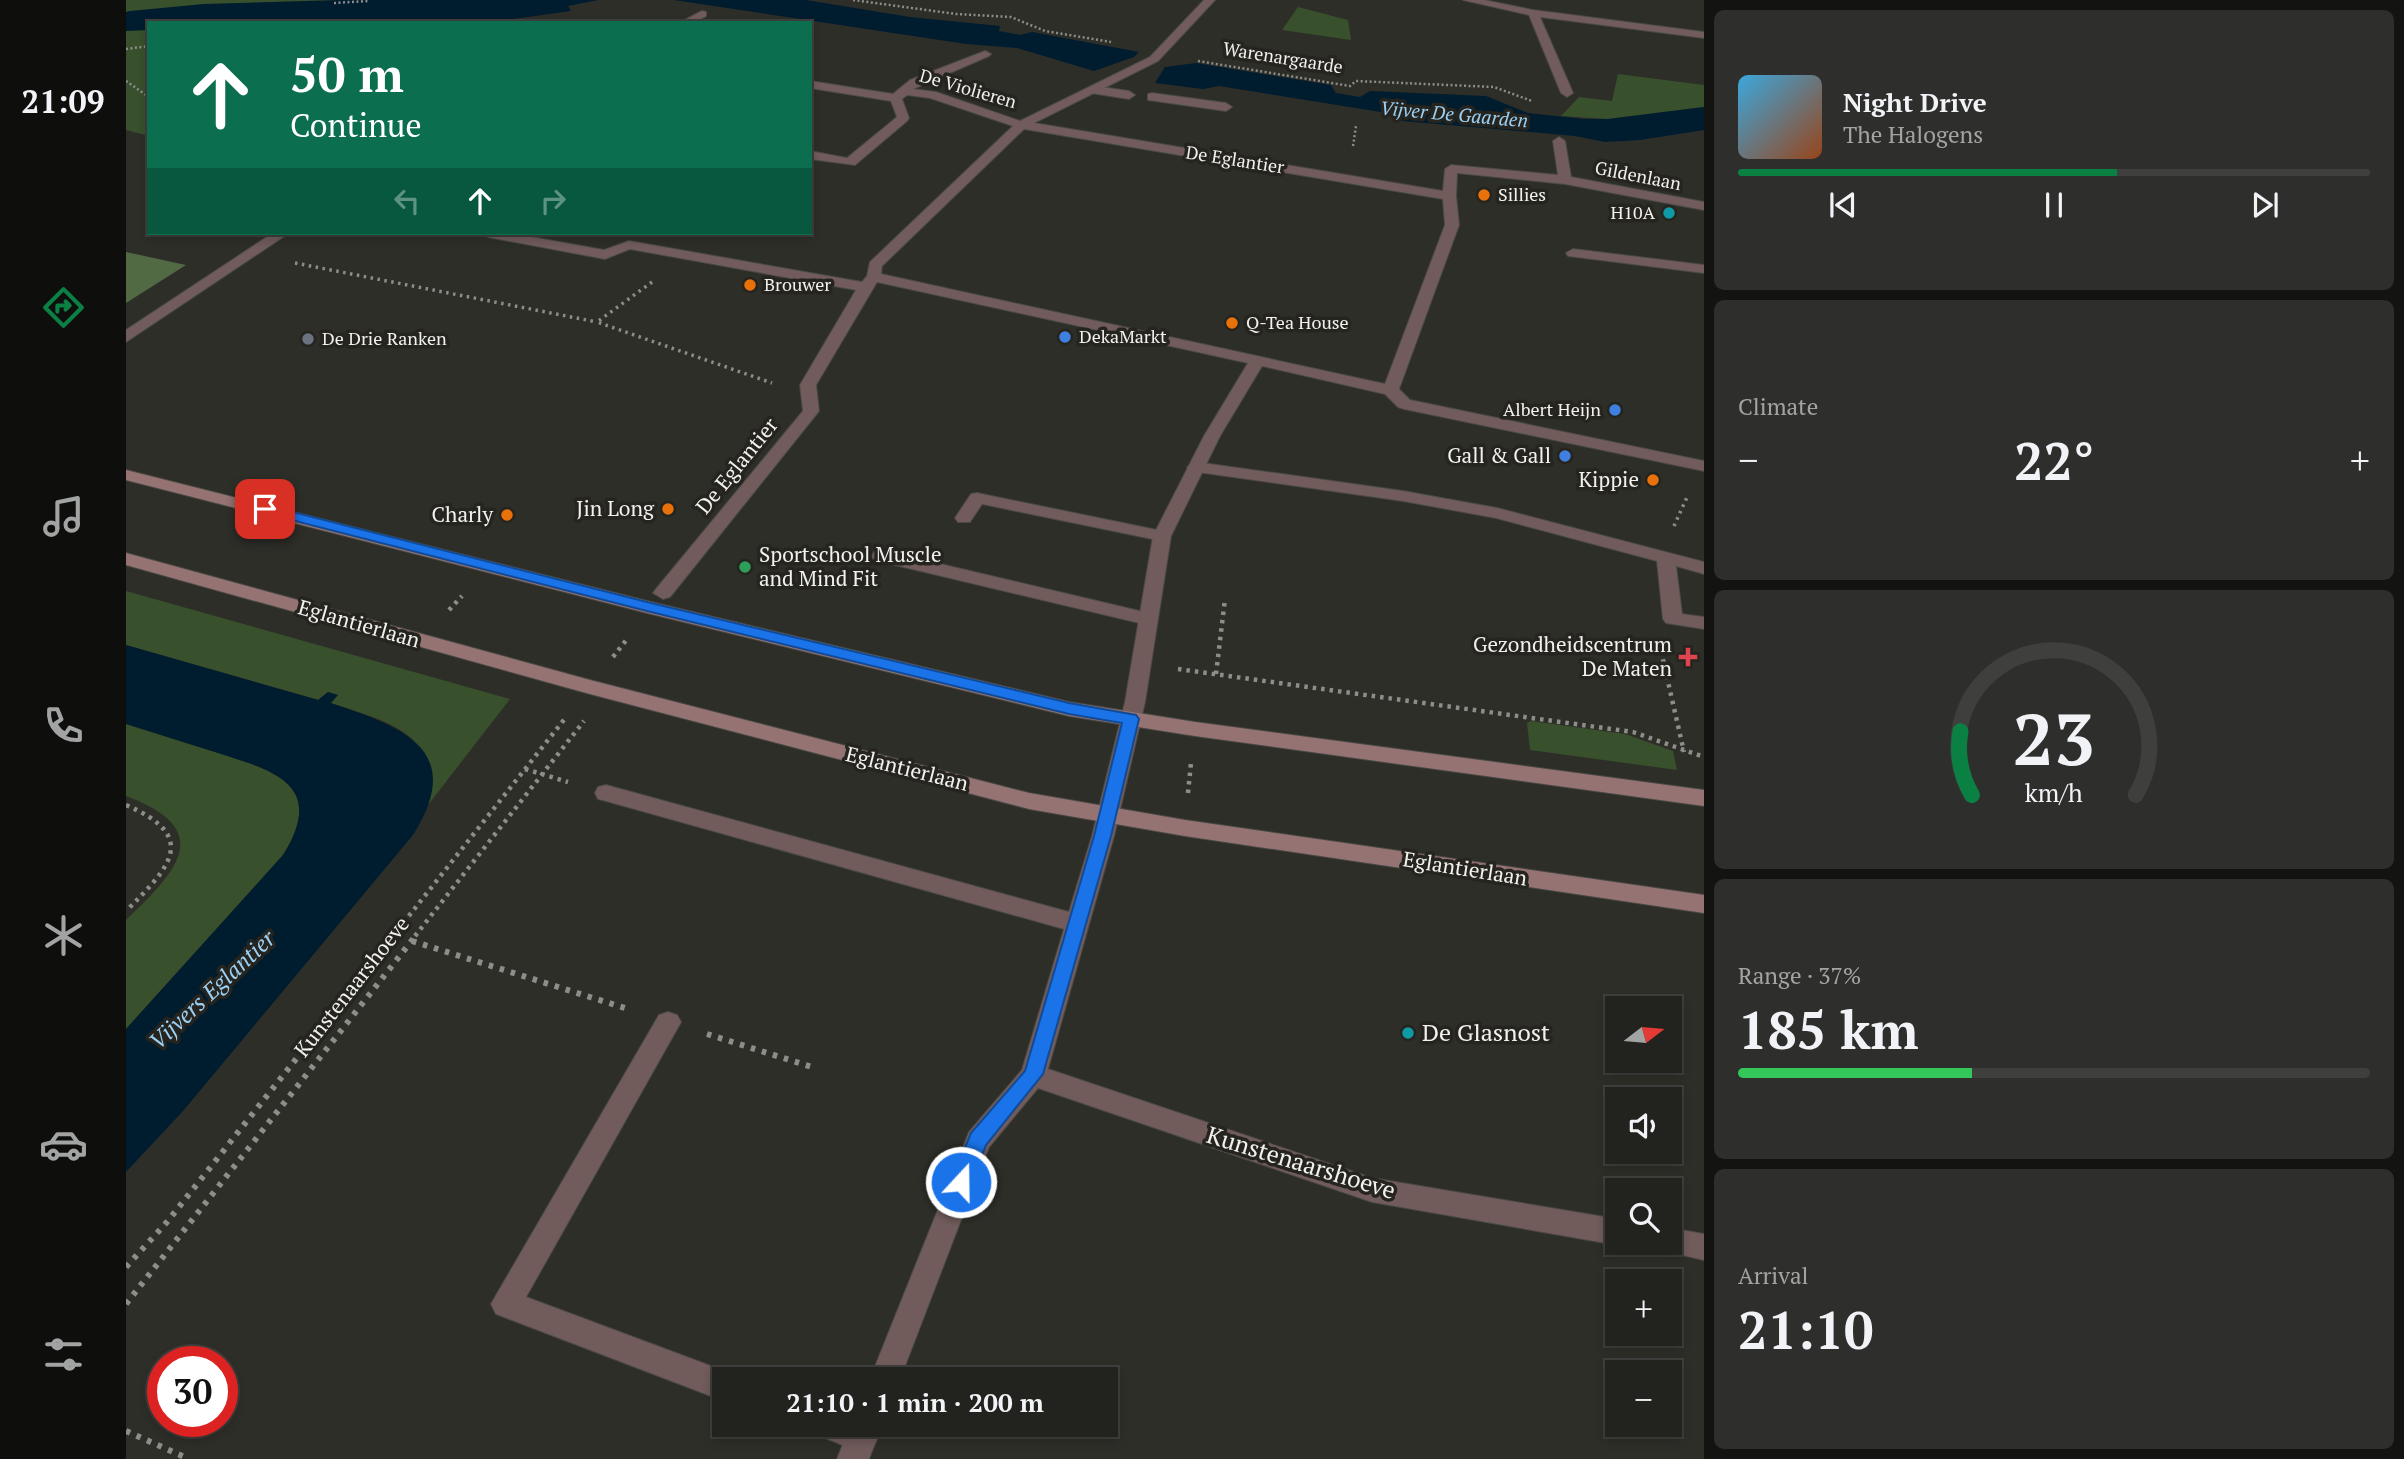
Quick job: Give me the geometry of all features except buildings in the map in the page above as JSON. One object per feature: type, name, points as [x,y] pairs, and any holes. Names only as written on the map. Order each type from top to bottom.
[{"type":"street","points":[[1160,55],[1210,0]]},
{"type":"street","points":[[1468,0],[1533,13],[1704,35]]},
{"type":"street","points":[[1533,13],[1567,93]]},
{"type":"street","points":[[688,21],[702,14]]},
{"type":"street","name":"De Violieren","points":[[900,94],[914,82],[985,54]]},
{"type":"street","name":"De Eglantier","points":[[657,600],[811,411],[807,384],[869,282],[875,265],[1021,125],[1160,55]]},
{"type":"street","name":"De Violieren","points":[[812,84],[932,95],[1021,125]]},
{"type":"street","points":[[1095,90],[1129,95]]},
{"type":"street","name":"De Violieren","points":[[812,155],[850,162],[903,118],[900,94]]},
{"type":"street","points":[[1152,97],[1226,107]]},
{"type":"street","name":"De Eglantier","points":[[1021,125],[1449,195]]},
{"type":"street","points":[[1391,390],[1452,225],[1449,195],[1451,169],[1565,180],[1559,141]]},
{"type":"street","name":"Gildenlaan","points":[[1565,180],[1704,206]]},
{"type":"street","points":[[126,337],[279,235]]},
{"type":"street","points":[[499,235],[605,255],[628,245],[640,235]]},
{"type":"street","points":[[628,245],[869,282],[1257,361],[1391,390],[1404,404],[1697,465]]},
{"type":"street","points":[[1573,253],[1704,269]]},
{"type":"street","points":[[889,1367],[978,1140],[1033,1074],[1108,815],[1131,719],[1163,536],[1212,436],[1257,361]]},
{"type":"street","points":[[1196,467],[1403,496],[1496,513],[1704,568]]},
{"type":"street","points":[[126,475],[490,567],[657,600],[1069,709],[1195,729],[1704,798]]},
{"type":"street","points":[[964,518],[977,498],[1163,536]]},
{"type":"street","points":[[881,556],[1148,619]]},
{"type":"street","points":[[1666,556],[1673,620],[1704,623]]},
{"type":"street","name":"Eglantierlaan","points":[[126,559],[590,687],[1029,801],[1185,828],[1704,904]]},
{"type":"street","points":[[606,793],[1078,924]]},
{"type":"street","points":[[668,1021],[506,1304],[712,1381]]},
{"type":"street","name":"Kunstenaarshoeve","points":[[1033,1074],[1373,1190],[1605,1230]]},
{"type":"street","points":[[1682,1243],[1704,1247]]},
{"type":"path","name":"Warenargaarde","points":[[853,0],[964,15],[1011,17],[1045,31],[1101,40],[1160,55],[1350,86],[1356,81],[1494,87],[1542,105]]},
{"type":"path","points":[[334,3],[368,1]]},
{"type":"path","points":[[126,49],[147,46]]},
{"type":"path","points":[[126,81],[147,96]]},
{"type":"path","points":[[250,254],[597,322],[809,397]]},
{"type":"path","points":[[597,322],[687,256]]},
{"type":"path","points":[[1666,556],[1666,544],[1694,481],[1697,465]]},
{"type":"path","points":[[421,641],[490,567]]},
{"type":"path","points":[[1216,674],[1225,598]]},
{"type":"path","name":"Kunstenaarshoeve","points":[[126,1267],[167,1222],[657,600]]},
{"type":"path","points":[[1659,641],[1686,763]]},
{"type":"path","points":[[1141,665],[1633,732],[1704,757]]},
{"type":"path","points":[[126,1304],[585,720]]},
{"type":"path","points":[[1185,828],[1195,729]]},
{"type":"path","points":[[525,769],[606,793]]},
{"type":"path","points":[[126,805],[159,821],[166,827],[172,844],[168,861],[159,876],[126,911]]},
{"type":"path","points":[[412,941],[812,1067]]},
{"type":"path","points":[[126,1431],[190,1459]]},
{"type":"green space","points":[[126,0],[540,0],[147,21],[147,134],[126,130]]},
{"type":"green space","points":[[1298,7],[1348,20],[1351,40],[1282,30]]},
{"type":"green space","points":[[1618,74],[1704,85],[1704,107],[1608,119],[1561,116],[1579,97],[1612,101]]},
{"type":"green space","points":[[126,252],[186,265],[126,303]]},
{"type":"green space","points":[[126,591],[510,699],[428,805],[430,780],[427,761],[418,745],[405,733],[371,716],[330,703],[337,695],[328,692],[319,700],[126,645]]},
{"type":"green space","points":[[1531,721],[1625,734],[1673,751],[1677,770],[1530,750],[1527,723]]},
{"type":"green space","points":[[126,724],[236,759],[273,774],[287,783],[296,796],[299,811],[295,831],[283,855],[126,1029],[126,920],[160,885],[172,868],[179,852],[179,837],[172,823],[154,809],[126,796]]},
{"type":"water","points":[[340,0],[598,0],[568,6],[571,11],[499,21],[147,21],[147,30],[126,31],[126,12],[204,4]]},
{"type":"water","points":[[674,0],[806,0],[910,17],[1000,26],[999,31],[1021,35],[1032,32],[1139,52],[1134,57],[1094,71],[1017,48],[966,44]]},
{"type":"water","name":"Vijver De Gaarden","points":[[1196,63],[1331,85],[1336,93],[1360,97],[1370,91],[1486,96],[1528,113],[1584,119],[1608,119],[1704,107],[1704,130],[1640,140],[1605,142],[1575,136],[1402,121],[1401,117],[1393,114],[1219,86],[1203,89],[1155,83],[1165,67]]},
{"type":"water","name":"Vijvers Eglantier","points":[[126,645],[318,700],[328,692],[338,695],[331,703],[380,721],[418,745],[429,761],[433,781],[428,805],[413,835],[183,1111],[126,1172],[126,1029],[283,855],[295,831],[299,811],[296,796],[287,783],[273,774],[236,759],[126,724]]},
{"type":"place","name":"Sillies","points":[[1484,195]]},
{"type":"place","name":"H10A","points":[[1669,213]]},
{"type":"place","name":"Brouwer","points":[[750,285]]},
{"type":"place","name":"Q-Tea House","points":[[1232,323]]},
{"type":"place","name":"DekaMarkt","points":[[1065,337]]},
{"type":"place","name":"De Drie Ranken","points":[[308,339]]},
{"type":"place","name":"Albert Heijn","points":[[1615,410]]},
{"type":"place","name":"Gall & Gall","points":[[1565,456]]},
{"type":"place","name":"Kippie","points":[[1653,480]]},
{"type":"place","name":"Jin Long","points":[[668,509]]},
{"type":"place","name":"Charly","points":[[507,515]]},
{"type":"place","name":"Sportschool Muscle and Mind Fit","points":[[745,567]]},
{"type":"place","name":"Gezondheidscentrum De Maten","points":[[1688,657]]},
{"type":"place","name":"De Glasnost","points":[[1408,1033]]},
{"type":"route","points":[[265,509],[651,608],[1069,709],[1131,719],[1103,836],[1033,1074],[978,1140],[961,1182]]}]
